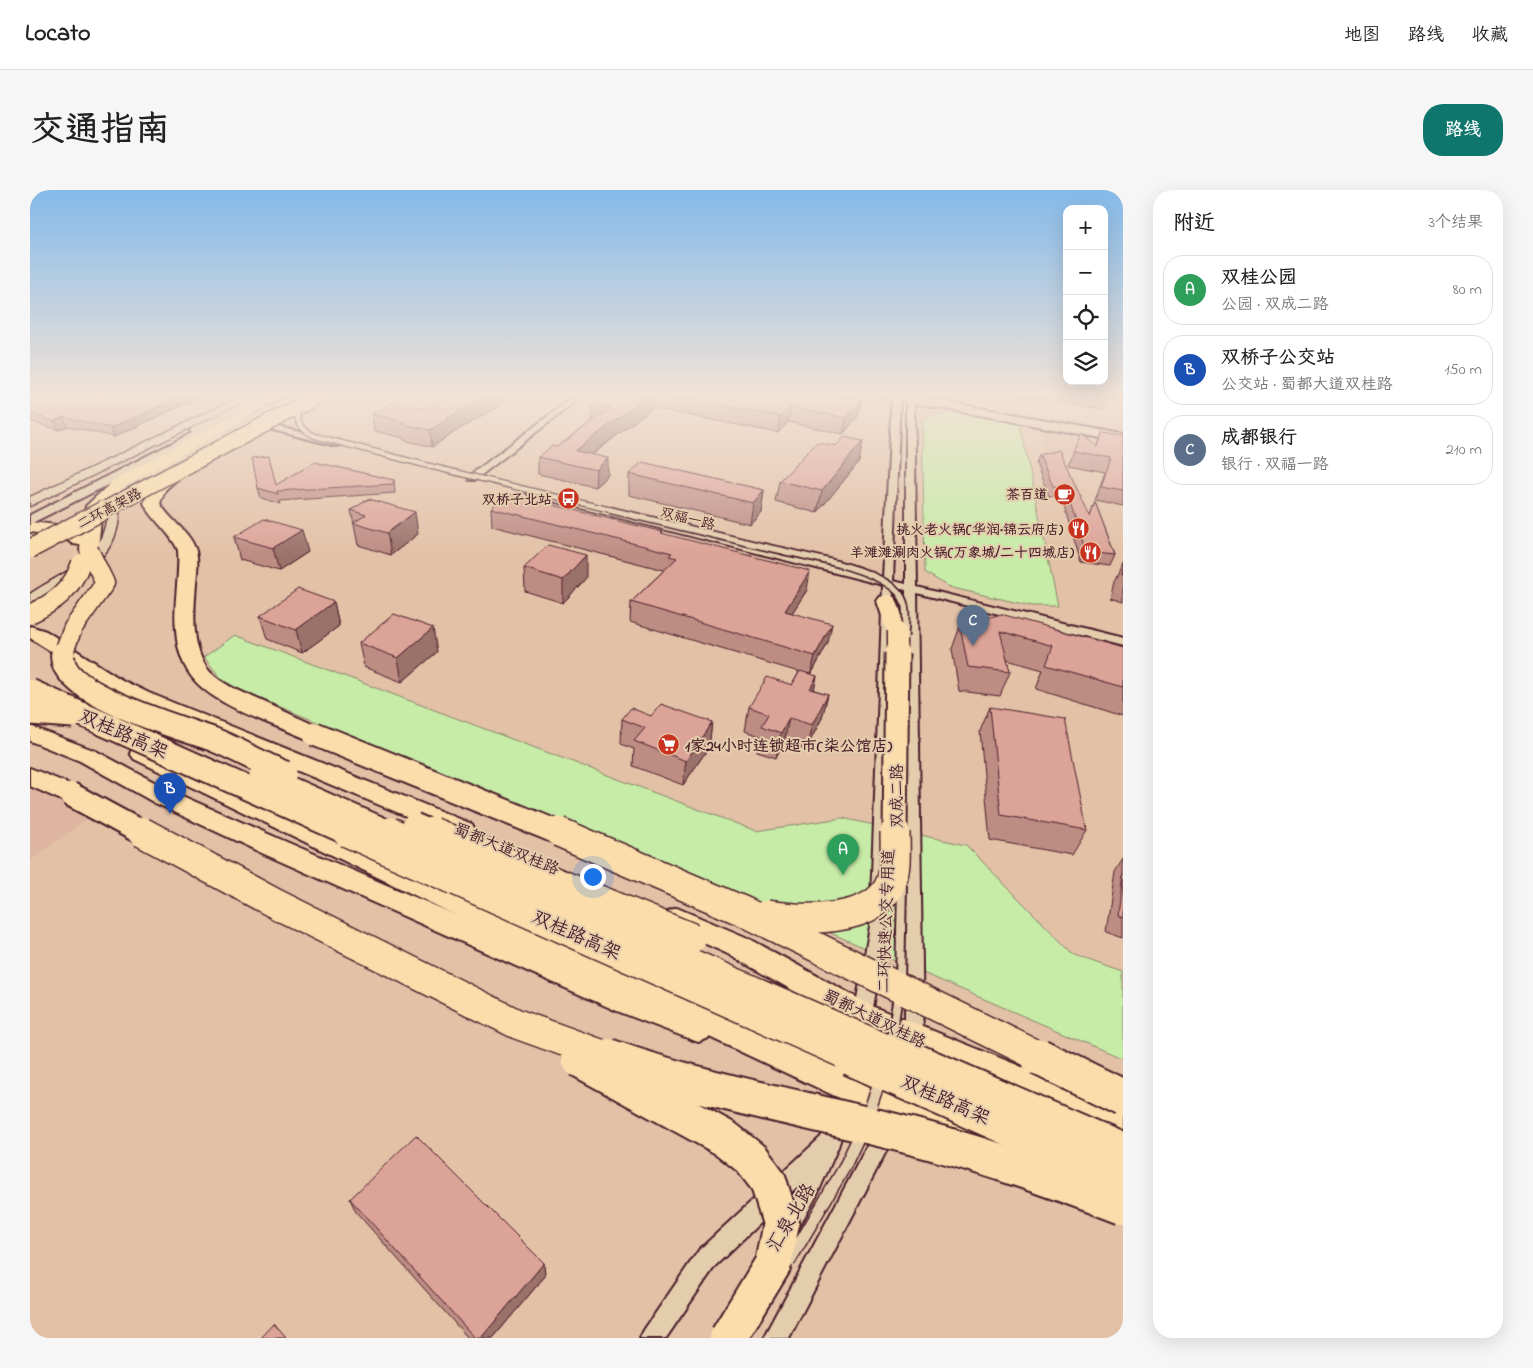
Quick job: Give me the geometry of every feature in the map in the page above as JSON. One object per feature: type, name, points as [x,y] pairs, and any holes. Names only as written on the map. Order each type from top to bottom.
[{"type":"highway","points":[[89,550],[94,506],[120,482],[182,449]]},
{"type":"highway","name":"二环高架路","points":[[30,534],[199,449]]},
{"type":"highway","name":"二环高架路","points":[[30,549],[221,449]]},
{"type":"highway","points":[[180,470],[158,488],[152,503],[160,518],[185,545],[187,550],[184,621],[186,640],[193,661],[204,678],[222,691],[315,734],[528,819],[745,912],[1123,1098]]},
{"type":"highway","points":[[30,527],[66,531],[72,534],[89,550],[105,583],[98,598],[68,637],[61,660],[69,676],[99,711],[143,753],[635,988],[847,1085]]},
{"type":"highway","points":[[30,540],[52,542],[76,552],[81,563],[76,580],[64,595],[49,606],[30,614]]},
{"type":"highway","points":[[745,912],[821,920],[836,918],[860,910],[878,899],[890,886],[895,858],[897,631],[887,592]]},
{"type":"highway","name":"双桂路高架","points":[[30,675],[99,711],[1123,1178]]},
{"type":"highway","points":[[69,676],[115,704],[213,740],[271,768],[692,938]]},
{"type":"highway","name":"双桂路高架","points":[[30,691],[99,711],[1123,1152]]},
{"type":"highway","points":[[30,713],[99,711],[213,740]]},
{"type":"highway","points":[[30,776],[70,794],[276,904],[517,1024],[726,1138],[751,1159],[768,1181],[781,1223],[773,1264],[728,1338]]},
{"type":"highway","points":[[517,1024],[626,1062],[713,1088],[926,1140],[1050,1178],[1123,1207]]},
{"type":"main road","points":[[30,504],[159,449]]},
{"type":"main road","points":[[30,520],[174,449]]},
{"type":"main road","name":"蜀都大道双桂路","points":[[30,632],[39,635],[104,677],[142,698],[660,911],[738,946],[864,1016],[1123,1124]]},
{"type":"main road","points":[[30,723],[104,677]]},
{"type":"main road","points":[[30,733],[88,756],[163,797],[273,847],[627,1002],[900,1106],[1123,1207]]},
{"type":"main road","points":[[692,938],[864,1016]]},
{"type":"street","points":[[30,504],[144,449]]},
{"type":"street","points":[[30,600],[84,568],[113,533],[115,518],[113,508],[135,480],[194,449]]},
{"type":"street","name":"双福一路","points":[[355,449],[472,478],[887,592],[912,587],[1123,642]]},
{"type":"street","points":[[472,478],[511,449]]},
{"type":"street","name":"双成二路","points":[[847,1085],[864,1016],[878,926],[891,449]]},
{"type":"street","name":"双成二路","points":[[900,1106],[915,1038],[913,449]]},
{"type":"street","name":"汇泉北路","points":[[712,1338],[802,1202],[831,1141],[847,1085]]},
{"type":"street","points":[[776,1338],[900,1106]]},
{"type":"street","points":[[652,1338],[707,1258],[831,1141]]},
{"type":"lane","name":"二环快速公交专用道","points":[[363,449],[816,559],[877,578],[899,592],[904,598],[901,976],[891,1042],[874,1102],[844,1168],[786,1267]]},
{"type":"shaded area","points":[[1044,449],[1123,449],[1123,465],[1045,451]]},
{"type":"shaded area","points":[[30,771],[105,805],[30,861]]},
{"type":"green space","points":[[923,449],[1025,449],[1058,606],[1032,606],[948,587],[925,572]]},
{"type":"green space","points":[[235,635],[756,831],[842,818],[966,845],[1074,955],[1123,972],[1123,1059],[763,904],[256,697],[223,681],[204,657]]},
{"type":"building","points":[[549,449],[578,449],[575,451],[608,458],[596,470],[538,457]]},
{"type":"building","points":[[811,449],[857,449],[822,491],[780,481]]},
{"type":"building","points":[[1074,449],[1123,449],[1123,491],[1101,487],[1111,458],[1073,451]]},
{"type":"building","points":[[1059,450],[1090,517],[1095,502],[1115,555],[1086,552],[1065,488],[1053,486],[1039,455]]},
{"type":"building","points":[[269,456],[276,485],[315,462],[394,480],[393,484],[277,491],[278,494],[258,488],[252,458]]},
{"type":"building","points":[[642,462],[764,490],[753,503],[629,474]]},
{"type":"building","points":[[508,494],[810,571],[785,611],[832,624],[815,656],[631,602],[677,558],[669,556],[672,553],[491,508]]},
{"type":"building","points":[[369,499],[415,512],[387,533],[353,523],[366,515],[351,510]]},
{"type":"building","points":[[264,519],[302,530],[273,548],[234,537]]},
{"type":"building","points":[[548,545],[586,555],[563,580],[524,568]]},
{"type":"building","points":[[298,589],[334,602],[296,630],[260,616]]},
{"type":"building","points":[[394,614],[433,628],[398,658],[359,643]]},
{"type":"building","points":[[1001,614],[1123,648],[1123,687],[1046,665],[1053,646],[1000,631],[1010,672],[968,667],[960,626]]},
{"type":"building","points":[[800,671],[817,676],[810,689],[828,694],[812,725],[789,718],[781,733],[762,726],[769,714],[749,707],[767,677],[792,685]]},
{"type":"building","points":[[661,704],[712,722],[686,761],[634,741],[645,728],[622,719],[631,708],[651,716]]},
{"type":"building","points":[[990,707],[1065,719],[1087,830],[1001,815]]},
{"type":"building","points":[[1123,875],[1123,917],[1118,915]]},
{"type":"building","points":[[416,1135],[544,1263],[481,1338],[475,1338],[350,1199]]},
{"type":"building","points":[[274,1324],[286,1338],[261,1338]]},
{"type":"place","name":"茶百道","points":[[1064,494]]},
{"type":"place","name":"双桥子北站","points":[[568,499]]},
{"type":"place","name":"挑火老火锅(华润·锦云府店)","points":[[1079,529]]},
{"type":"place","name":"羊滩滩涮肉火锅(万象城/二十四城店)","points":[[1090,552]]},
{"type":"place","name":"成都银行","points":[[973,646]]},
{"type":"place","name":"1家24小时连锁超市(柒公馆店)","points":[[669,745]]},
{"type":"place","name":"双桥子公交站","points":[[170,814]]},
{"type":"place","name":"双桂公园","points":[[843,875]]}]
